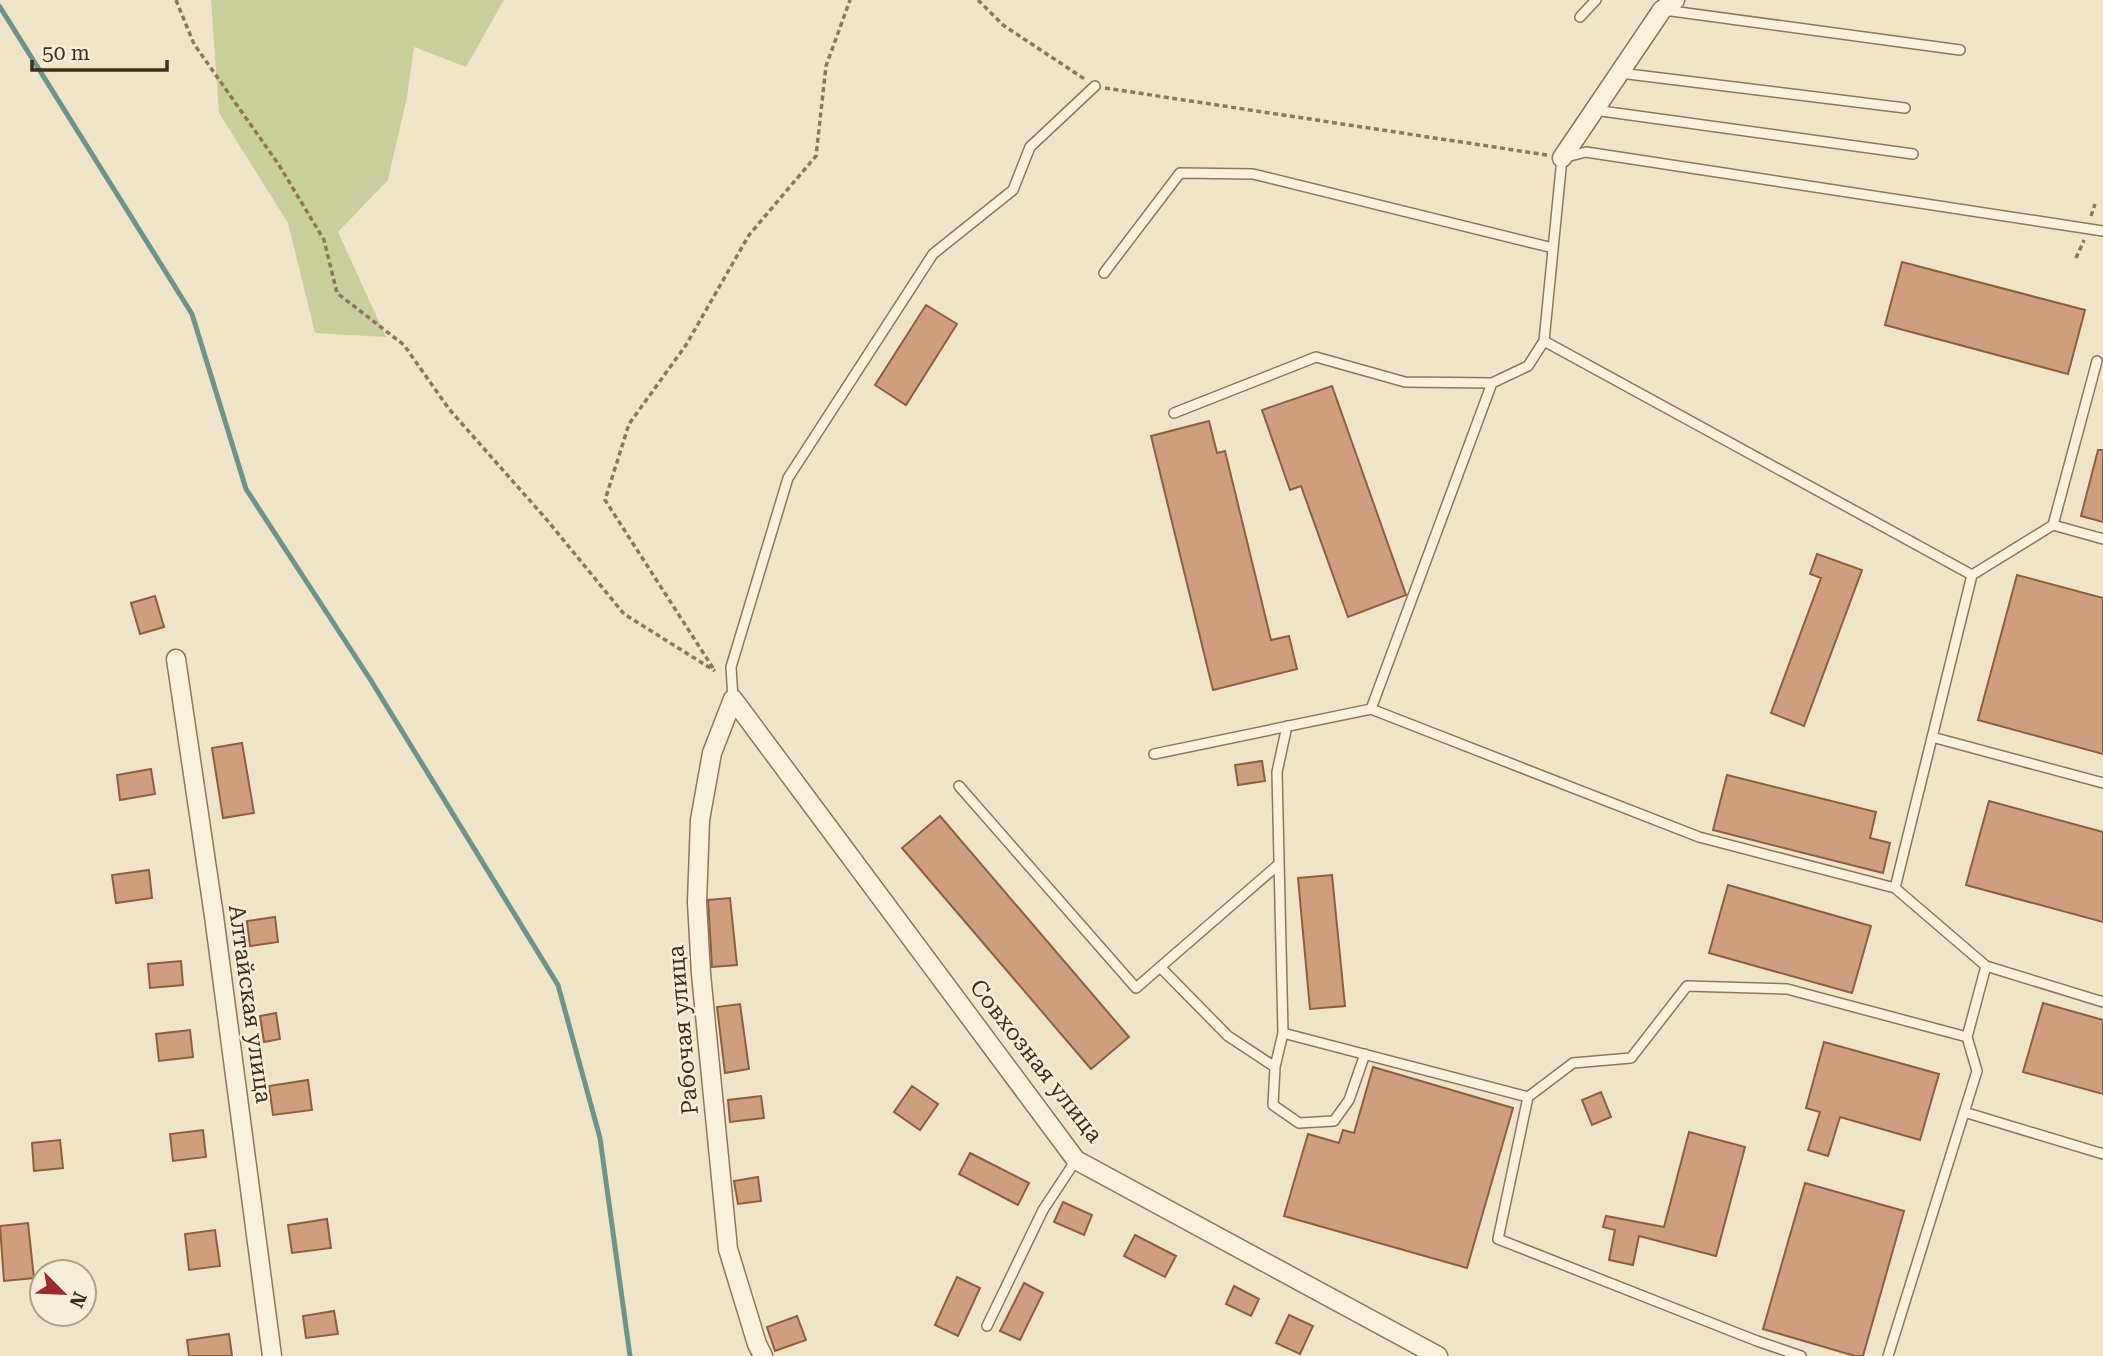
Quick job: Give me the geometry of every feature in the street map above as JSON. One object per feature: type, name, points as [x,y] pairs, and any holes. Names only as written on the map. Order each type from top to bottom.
[{"type":"street","points":[[1562,158],[1669,5]]},
{"type":"street","name":"Алтайская улица","points":[[176,659],[214,916],[272,1356]]},
{"type":"street","name":"Совхозная улица","points":[[733,699],[1076,1160],[1438,1356]]},
{"type":"street","name":"Рабочая улица","points":[[733,699],[712,753],[700,820],[696,901],[728,1249],[763,1356]]},
{"type":"lane","points":[[1580,17],[1596,0]]},
{"type":"lane","points":[[1669,5],[1960,50]]},
{"type":"lane","points":[[1620,73],[1905,108]]},
{"type":"lane","points":[[733,699],[731,667],[788,478],[933,254],[1013,190],[1030,147],[1095,86]]},
{"type":"lane","points":[[1594,110],[1913,154]]},
{"type":"lane","points":[[1174,412],[1316,357],[1405,382],[1492,383],[1528,366],[1544,341],[1562,158],[1586,152],[2103,231]]},
{"type":"lane","points":[[1104,273],[1180,173],[1253,174],[1553,248]]},
{"type":"lane","points":[[1544,341],[1972,575]]},
{"type":"lane","points":[[1895,888],[1972,575],[2053,525],[2097,361]]},
{"type":"lane","points":[[1371,709],[1492,383]]},
{"type":"lane","points":[[2053,525],[2103,538]]},
{"type":"lane","points":[[1154,754],[1371,709],[1699,836],[1895,888],[1986,965],[2103,1002]]},
{"type":"lane","points":[[1287,726],[1277,772],[1283,1033],[1275,1067],[1273,1105],[1299,1123],[1334,1121],[1349,1100],[1364,1054]]},
{"type":"lane","points":[[1932,737],[2103,783]]},
{"type":"lane","points":[[959,786],[1136,988],[1279,864]]},
{"type":"lane","points":[[1888,1356],[1977,1071],[1967,1037],[1986,965]]},
{"type":"lane","points":[[1160,967],[1228,1036],[1275,1067]]},
{"type":"lane","points":[[1801,1356],[1756,1341],[1497,1239],[1528,1097],[1573,1063],[1631,1058],[1687,986],[1787,989],[1967,1037]]},
{"type":"lane","points":[[1283,1033],[1528,1097]]},
{"type":"lane","points":[[1964,1112],[2103,1154]]},
{"type":"lane","points":[[987,1326],[1043,1210],[1076,1160]]},
{"type":"path","points":[[176,0],[194,44],[279,165],[324,240],[337,293],[404,345],[449,409],[547,520],[624,614],[715,671]]},
{"type":"path","points":[[733,699],[605,500],[629,424],[686,345],[749,235],[816,156],[826,66],[850,0]]},
{"type":"path","points":[[978,0],[1003,25],[1095,86],[1562,158]]},
{"type":"green space","points":[[211,0],[504,0],[466,67],[414,47],[407,97],[388,180],[338,232],[386,337],[315,333],[288,223],[219,113]]},
{"type":"building","points":[[1902,262],[2085,310],[2068,374],[1885,325]]},
{"type":"building","points":[[926,305],[957,324],[906,405],[875,385]]},
{"type":"building","points":[[1332,386],[1406,595],[1348,617],[1301,486],[1290,490],[1262,410]]},
{"type":"building","points":[[1209,421],[1217,453],[1225,451],[1271,640],[1289,636],[1297,669],[1213,690],[1151,436]]},
{"type":"building","points":[[2098,450],[2103,450],[2103,522],[2081,516]]},
{"type":"building","points":[[1817,554],[1862,570],[1804,726],[1771,713],[1821,578],[1810,574]]},
{"type":"building","points":[[2017,575],[2103,598],[2103,754],[1978,720]]},
{"type":"building","points":[[155,596],[164,627],[140,634],[131,603]]},
{"type":"building","points":[[242,743],[254,813],[223,818],[212,748]]},
{"type":"building","points":[[1262,761],[1265,781],[1238,785],[1235,765]]},
{"type":"building","points":[[151,769],[155,794],[120,800],[117,775]]},
{"type":"building","points":[[1727,775],[1876,812],[1870,838],[1890,843],[1883,873],[1713,830]]},
{"type":"building","points":[[1989,801],[2103,832],[2103,922],[1966,885]]},
{"type":"building","points":[[940,816],[1129,1037],[1091,1069],[902,848]]},
{"type":"building","points":[[149,870],[152,898],[116,903],[112,875]]},
{"type":"building","points":[[1332,875],[1345,1006],[1310,1009],[1298,878]]},
{"type":"building","points":[[1728,885],[1871,926],[1852,993],[1709,953]]},
{"type":"building","points":[[730,898],[737,965],[712,967],[708,900]]},
{"type":"building","points":[[275,917],[278,942],[250,946],[247,921]]},
{"type":"building","points":[[181,961],[183,985],[150,988],[148,964]]},
{"type":"building","points":[[2043,1003],[2103,1020],[2103,1094],[2023,1072]]},
{"type":"building","points":[[740,1004],[749,1069],[725,1073],[717,1007]]},
{"type":"building","points":[[276,1013],[280,1039],[264,1042],[260,1016]]},
{"type":"building","points":[[190,1030],[193,1057],[159,1061],[156,1034]]},
{"type":"building","points":[[1824,1042],[1939,1074],[1920,1140],[1840,1117],[1828,1156],[1808,1150],[1820,1112],[1806,1108]]},
{"type":"building","points":[[1373,1067],[1513,1108],[1467,1268],[1284,1216],[1308,1134],[1339,1143],[1343,1130],[1354,1133]]},
{"type":"building","points":[[308,1080],[312,1110],[273,1115],[269,1086]]},
{"type":"building","points":[[912,1086],[938,1104],[920,1130],[894,1112]]},
{"type":"building","points":[[1601,1092],[1611,1117],[1592,1125],[1582,1100]]},
{"type":"building","points":[[761,1096],[764,1118],[730,1122],[728,1100]]},
{"type":"building","points":[[203,1130],[206,1157],[173,1161],[170,1134]]},
{"type":"building","points":[[1689,1132],[1745,1147],[1716,1256],[1639,1236],[1633,1265],[1609,1260],[1615,1230],[1603,1227],[1606,1216],[1664,1227]]},
{"type":"building","points":[[60,1140],[63,1168],[34,1171],[32,1143]]},
{"type":"building","points":[[970,1153],[1029,1183],[1018,1205],[959,1174]]},
{"type":"building","points":[[758,1177],[761,1201],[738,1204],[734,1181]]},
{"type":"building","points":[[1805,1183],[1904,1211],[1863,1356],[1763,1329]]},
{"type":"building","points":[[1063,1202],[1092,1215],[1084,1235],[1054,1222]]},
{"type":"building","points":[[327,1219],[331,1248],[292,1253],[288,1225]]},
{"type":"building","points":[[28,1223],[32,1258],[28,1258],[28,1279],[4,1281],[0,1226]]},
{"type":"building","points":[[215,1230],[220,1266],[189,1270],[185,1234]]},
{"type":"building","points":[[1135,1235],[1176,1256],[1165,1277],[1124,1256]]},
{"type":"building","points":[[957,1277],[980,1288],[958,1336],[935,1325]]},
{"type":"building","points":[[1024,1283],[1043,1293],[1020,1340],[1000,1331]]},
{"type":"building","points":[[1234,1286],[1259,1299],[1251,1316],[1226,1304]]},
{"type":"building","points":[[334,1311],[338,1334],[306,1338],[303,1316]]},
{"type":"building","points":[[1289,1315],[1313,1326],[1300,1354],[1276,1343]]},
{"type":"building","points":[[797,1316],[806,1340],[775,1351],[767,1327]]},
{"type":"building","points":[[229,1334],[232,1356],[189,1356],[187,1340]]},
{"type":"waterway","points":[[0,7],[192,314],[246,489],[370,679],[558,985],[600,1138],[630,1356]]}]
